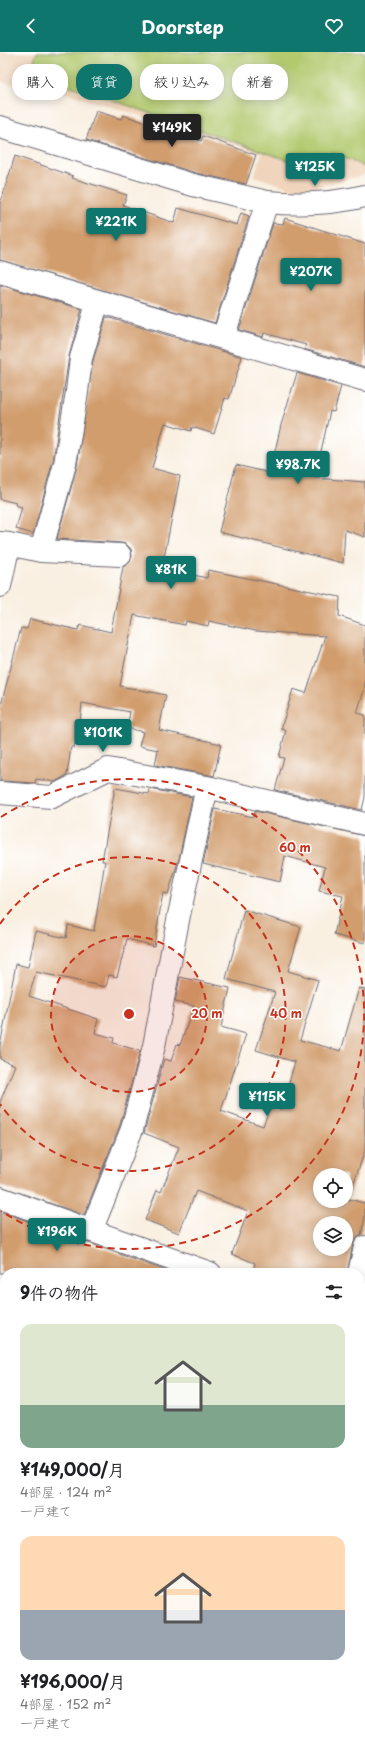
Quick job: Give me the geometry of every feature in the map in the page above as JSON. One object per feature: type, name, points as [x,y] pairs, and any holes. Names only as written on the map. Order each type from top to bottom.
[{"type":"street","points":[[0,127],[193,185],[267,202],[318,204],[365,196]]},
{"type":"street","points":[[223,338],[267,202]]},
{"type":"street","points":[[0,272],[365,380]]},
{"type":"street","points":[[41,551],[65,464],[81,358],[95,311],[94,300]]},
{"type":"street","points":[[0,586],[5,543],[41,551],[120,555]]},
{"type":"street","points":[[0,793],[52,797],[108,769],[207,787],[365,824]]},
{"type":"street","points":[[91,1231],[132,1129],[154,1046],[179,915],[207,787]]},
{"type":"street","points":[[0,1198],[196,1268]]},
{"type":"street","points":[[360,1268],[365,1248]]},
{"type":"shaded area","points":[[0,52],[365,52],[365,175],[299,191],[254,176],[262,153],[89,100],[132,100],[132,64],[76,64],[76,96],[68,93],[68,64],[12,64],[12,85],[0,81]]},
{"type":"green space","points":[[37,52],[365,52],[365,167],[331,152],[308,167],[112,100],[132,100],[132,64],[76,64],[76,88],[68,85],[68,64],[33,64]]},
{"type":"building","points":[[96,111],[121,119],[123,115],[201,141],[203,136],[256,155],[246,184],[196,173],[86,140]]},
{"type":"building","points":[[15,156],[73,176],[72,178],[127,195],[123,205],[174,223],[178,208],[237,225],[241,213],[249,216],[215,323],[0,260],[0,204]]},
{"type":"building","points":[[285,218],[365,244],[365,367],[304,349],[306,345],[264,333],[263,337],[239,330],[273,223],[283,224]]},
{"type":"building","points":[[0,285],[82,309],[69,356],[53,461],[33,534],[16,529],[22,507],[15,505],[16,503],[0,499]]},
{"type":"building","points":[[106,317],[242,357],[229,399],[225,398],[214,434],[192,427],[191,431],[165,423],[152,468],[180,476],[162,568],[207,578],[208,570],[340,597],[339,616],[365,625],[365,687],[357,713],[365,715],[365,797],[362,810],[275,790],[284,758],[279,757],[286,730],[281,729],[293,689],[306,693],[325,636],[256,631],[209,621],[208,626],[186,621],[185,625],[134,615],[120,686],[166,695],[159,730],[221,744],[214,776],[155,765],[158,750],[139,746],[143,732],[127,728],[130,712],[82,703],[78,743],[75,743],[74,747],[71,747],[67,775],[55,782],[36,779],[35,783],[0,781],[0,709],[21,628],[27,629],[30,619],[78,630],[80,625],[111,632],[123,567],[130,562],[132,556],[131,549],[126,544],[57,539],[77,466],[93,361]]},
{"type":"building","points":[[297,373],[341,386],[334,412],[330,411],[315,478],[365,482],[365,537],[345,530],[343,563],[219,532],[236,465],[270,473],[281,425]]},
{"type":"building","points":[[115,788],[149,794],[150,789],[192,797],[179,859],[168,894],[163,893],[154,946],[127,939],[117,977],[109,975],[106,987],[36,972],[29,996],[98,1019],[95,1033],[114,1038],[113,1043],[140,1051],[120,1125],[84,1215],[0,1186],[0,1102],[15,1065],[0,1059],[0,1046],[16,964],[28,967],[36,931],[66,938],[68,925],[94,931],[105,861],[102,861]]},
{"type":"building","points":[[215,809],[254,817],[255,811],[365,836],[365,943],[334,935],[343,896],[319,891],[325,867],[285,856],[280,882],[203,864]]},
{"type":"building","points":[[244,910],[301,927],[288,971],[318,980],[300,1040],[341,1051],[359,988],[365,989],[365,1151],[353,1185],[353,1168],[313,1168],[313,1208],[353,1208],[353,1200],[365,1203],[365,1217],[361,1235],[353,1244],[353,1216],[313,1216],[313,1256],[351,1256],[348,1268],[254,1268],[255,1263],[232,1254],[248,1211],[196,1191],[179,1233],[145,1220],[157,1190],[161,1192],[179,1147],[144,1133],[164,1059],[171,1061],[177,1044],[180,1045],[194,1006],[175,1002],[180,977],[230,988],[221,1027],[246,1034],[221,1111],[263,1126],[271,1105],[281,1109],[295,1062],[256,1050],[275,992],[226,979]]},
{"type":"building","points":[[0,1211],[158,1268],[0,1268]]}]
